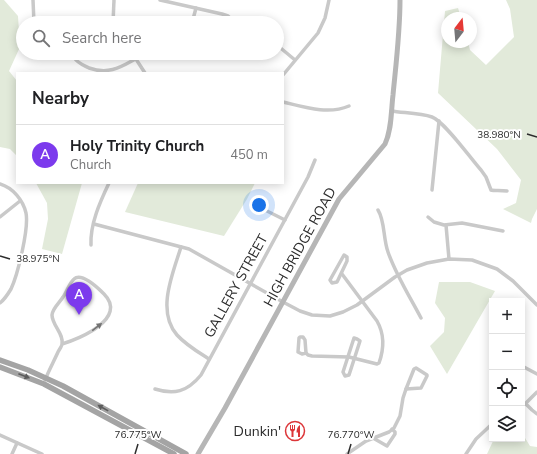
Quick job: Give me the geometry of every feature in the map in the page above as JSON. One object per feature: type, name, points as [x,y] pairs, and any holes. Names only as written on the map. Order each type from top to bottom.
[{"type":"main road","points":[[0,360],[46,378],[186,454]]},
{"type":"main road","points":[[0,367],[44,384],[108,417],[174,454]]},
{"type":"street","points":[[33,0],[34,16]]},
{"type":"street","points":[[114,0],[114,16]]},
{"type":"street","points":[[160,0],[225,14],[227,16]]},
{"type":"street","points":[[284,74],[320,30],[329,0]]},
{"type":"street","name":"HIGH BRIDGE ROAD","points":[[198,454],[226,408],[339,199],[385,144],[392,112],[400,0]]},
{"type":"street","points":[[194,16],[196,8]]},
{"type":"street","points":[[284,51],[295,60]]},
{"type":"street","points":[[77,60],[81,64],[95,70],[102,70],[118,68],[135,60]]},
{"type":"street","points":[[138,60],[144,72]]},
{"type":"street","points":[[284,102],[328,110],[349,106]]},
{"type":"street","points":[[392,112],[430,117],[439,121],[481,170],[486,177],[491,190],[507,191]]},
{"type":"street","points":[[432,190],[439,121]]},
{"type":"street","name":"GALLERY STREET","points":[[155,389],[168,392],[177,392],[194,383],[200,375],[312,169],[315,160]]},
{"type":"street","points":[[0,184],[12,190],[25,210],[27,218],[25,234],[13,282],[8,294],[0,303]]},
{"type":"street","points":[[91,245],[94,224],[99,206],[109,184]]},
{"type":"street","points":[[0,216],[20,201]]},
{"type":"street","points":[[258,208],[284,220]]},
{"type":"street","points":[[378,210],[382,218],[384,240],[388,252],[398,275],[421,318]]},
{"type":"street","points":[[428,217],[434,222],[446,225],[462,223],[503,231]]},
{"type":"street","points":[[94,224],[192,251],[283,302],[310,314],[326,316],[343,312],[362,301],[398,275],[421,265],[449,259],[472,260],[497,268],[513,281],[537,305]]},
{"type":"street","points":[[446,225],[449,259]]},
{"type":"street","points":[[181,247],[168,296],[167,307],[169,318],[172,328],[177,336],[209,359]]},
{"type":"street","points":[[344,255],[348,259],[342,274],[337,282],[334,284],[331,282],[330,280],[344,255]]},
{"type":"street","points":[[306,353],[312,356],[355,358],[379,364],[384,344],[382,333],[377,321],[342,274]]},
{"type":"street","points":[[44,384],[62,344],[60,333],[52,316],[53,312],[65,295],[73,279],[78,277],[85,279],[97,286],[108,298],[111,306],[109,314],[105,321],[92,332],[62,344]]},
{"type":"street","points":[[355,338],[360,341],[349,375],[345,376],[343,372],[347,357],[352,340],[355,338]]},
{"type":"street","points":[[347,454],[353,452],[366,441],[392,429],[400,416],[403,398],[406,389],[414,368],[427,375],[421,388],[406,389]]},
{"type":"street","points":[[525,368],[537,374]]},
{"type":"street","points":[[523,406],[537,392]]},
{"type":"street","points":[[526,404],[537,414]]},
{"type":"street","points":[[466,454],[476,439],[489,427]]},
{"type":"street","points":[[373,438],[387,446],[395,434],[392,429]]},
{"type":"street","points":[[0,435],[42,454]]},
{"type":"street","points":[[12,454],[17,443]]},
{"type":"green space","points":[[0,0],[4,0],[18,16],[16,16],[16,56],[9,71],[16,80],[16,155],[10,149],[0,147]]},
{"type":"green space","points":[[506,0],[537,0],[537,209],[531,223],[503,209],[516,203],[521,180],[497,149],[438,93],[442,48],[470,48],[486,65],[514,37],[510,9]]},
{"type":"green space","points":[[458,8],[459,12],[445,12],[445,11]]},
{"type":"green space","points":[[37,184],[82,184],[62,254],[42,249],[48,219],[47,203]]},
{"type":"green space","points":[[138,184],[254,184],[224,236],[125,212]]},
{"type":"green space","points":[[439,282],[470,282],[495,291],[491,298],[489,298],[489,301],[447,374],[430,346],[444,332],[445,318],[435,303]]},
{"type":"green space","points":[[525,438],[530,446],[537,447],[537,454],[487,454],[493,442],[525,442]]},
{"type":"place","name":"Holy Trinity Church","points":[[79,315]]},
{"type":"place","name":"Dunkin'","points":[[295,431]]}]
